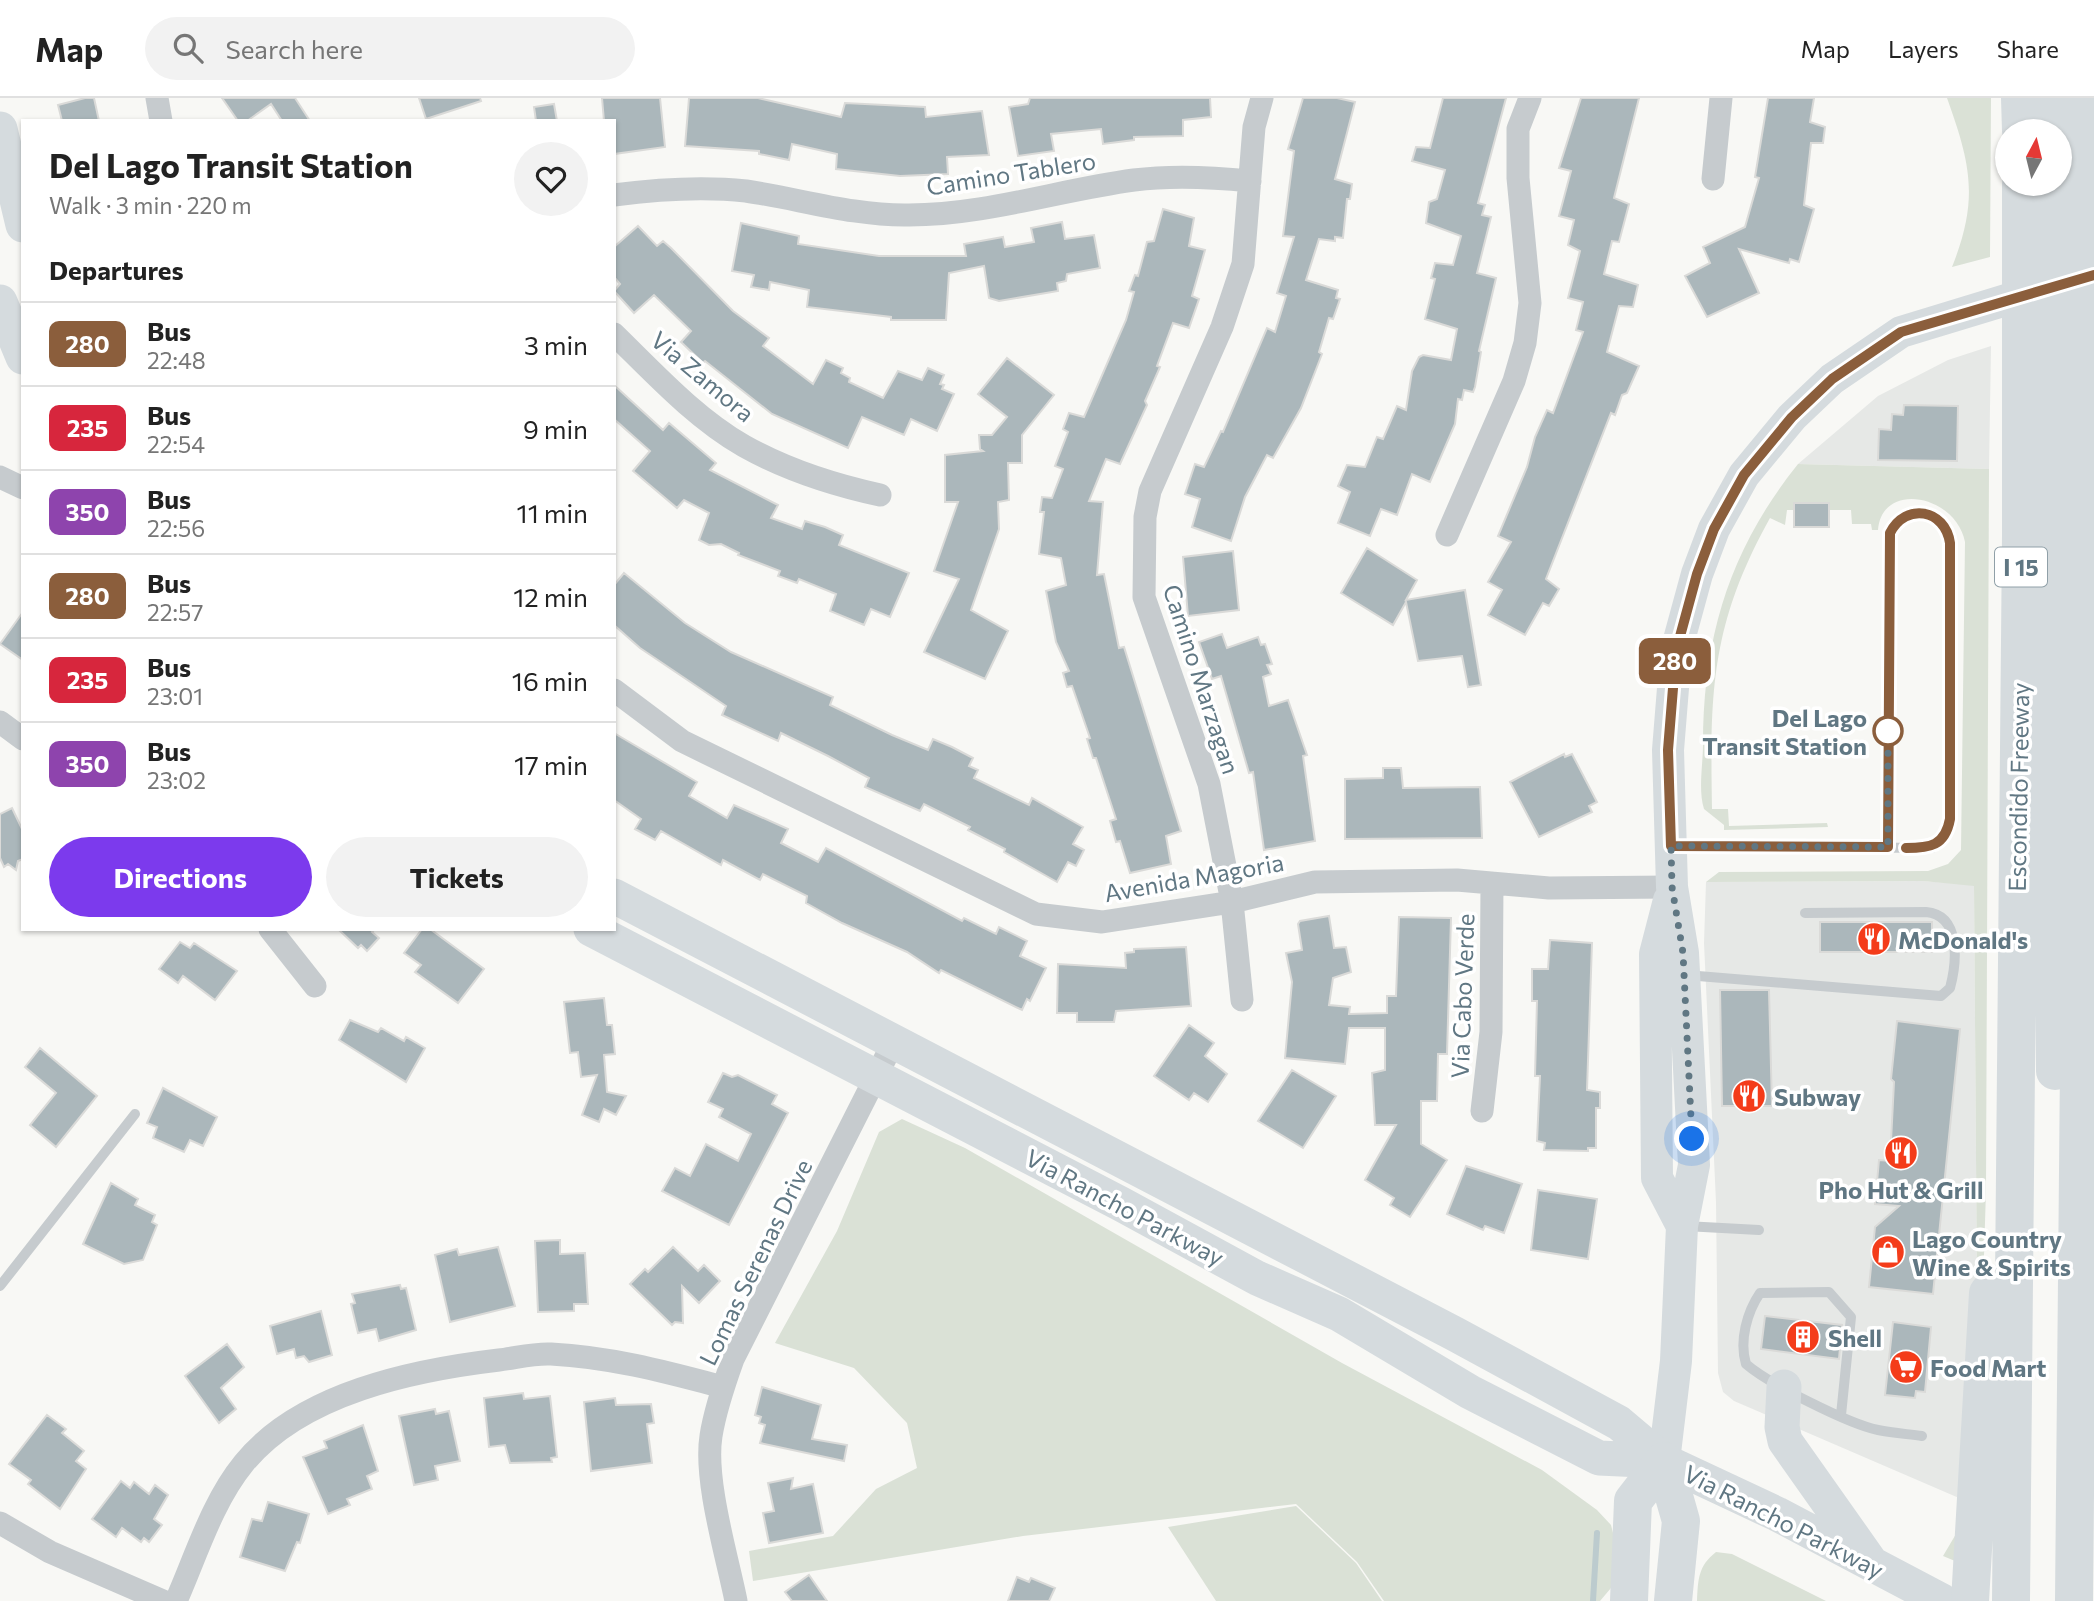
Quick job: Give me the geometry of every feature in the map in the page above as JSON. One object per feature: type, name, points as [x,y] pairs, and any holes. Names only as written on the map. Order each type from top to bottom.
[{"type":"highway","points":[[2021,98],[2021,119]]},
{"type":"highway","points":[[2056,98],[2057,119]]},
{"type":"highway","points":[[2074,1601],[2087,352],[2091,276],[2072,190],[2088,98]]},
{"type":"highway","name":"Escondido Freeway","points":[[2011,1601],[2021,535],[2021,196]]},
{"type":"highway","points":[[2054,1601],[2051,612],[2072,196]]},
{"type":"highway","points":[[1970,1601],[1980,1463],[1995,1140],[2016,950]]},
{"type":"highway","points":[[1629,1601],[1633,1501],[1664,1461]]},
{"type":"highway","points":[[1664,1461],[1681,1521],[1673,1601]]},
{"type":"main road","points":[[0,130],[21,217]]},
{"type":"main road","points":[[1664,1461],[1676,1361],[1682,1226],[1694,1165],[1683,953],[1672,887],[1668,750],[1676,651],[1710,541],[1744,475],[1792,417],[1832,379],[1901,332],[2091,276]]},
{"type":"main road","points":[[0,302],[21,352]]},
{"type":"main road","points":[[1672,887],[1655,954],[1657,1178],[1682,1226]]},
{"type":"main road","name":"Via Rancho Parkway","points":[[616,897],[1566,1394],[1619,1423],[1664,1461],[1777,1514],[1942,1601]]},
{"type":"main road","name":"Via Rancho Parkway","points":[[595,931],[1121,1204],[1257,1278],[1339,1314],[1470,1392],[1599,1458],[1664,1461]]},
{"type":"main road","points":[[1784,1387],[1782,1427],[1785,1441],[1873,1566]]},
{"type":"street","points":[[157,98],[162,119]]},
{"type":"street","name":"Camino Marzagan","points":[[1242,1000],[1232,902],[1209,784],[1144,597],[1145,517],[1150,491],[1222,327],[1243,264],[1254,127],[1262,98]]},
{"type":"street","points":[[1447,535],[1514,381],[1525,343],[1530,303],[1518,178],[1518,129],[1530,98]]},
{"type":"street","points":[[1713,179],[1721,98]]},
{"type":"street","name":"Camino Tablero","points":[[616,195],[678,187],[745,191],[862,211],[908,215],[968,211],[1135,180],[1197,176],[1250,181]]},
{"type":"street","name":"Via Zamora","points":[[616,336],[673,392],[743,445],[836,485],[880,495]]},
{"type":"street","points":[[0,477],[21,487]]},
{"type":"street","name":"Avenida Magoria","points":[[616,692],[682,741],[1036,914],[1102,922],[1232,902],[1315,882],[1457,880],[1549,888],[1672,887]]},
{"type":"street","points":[[0,722],[21,738]]},
{"type":"street","name":"Via Cabo Verde","points":[[1482,1111],[1491,1032],[1492,883]]},
{"type":"street","points":[[272,931],[315,986]]},
{"type":"street","name":"Lomas Serenas Drive","points":[[736,1601],[713,1483],[710,1439],[723,1387],[733,1359],[894,1041]]},
{"type":"street","points":[[176,1601],[220,1502],[243,1464],[265,1442],[308,1411],[334,1399],[439,1367],[549,1354],[629,1362],[723,1387]]},
{"type":"street","points":[[0,1522],[50,1552],[163,1601]]},
{"type":"lane","points":[[1671,846],[1932,848],[1944,837],[1950,819],[1950,543],[1949,534],[1938,518],[1920,512],[1901,518],[1890,533],[1889,542],[1888,847]]},
{"type":"lane","points":[[1683,975],[1941,996],[1946,993],[1952,981],[1953,935],[1948,920],[1942,915],[1926,912],[1805,913]]},
{"type":"lane","points":[[0,1286],[135,1114]]},
{"type":"lane","points":[[1682,1226],[1759,1230]]},
{"type":"lane","points":[[1840,1415],[1851,1317],[1829,1292],[1760,1293],[1748,1310],[1743,1356],[1746,1364],[1784,1387],[1840,1415],[1876,1430],[1922,1436]]},
{"type":"shaded area","points":[[1947,98],[1991,98],[1990,257],[1952,267],[1966,221],[1969,182],[1962,143]]},
{"type":"shaded area","points":[[1991,346],[1989,469],[1798,464],[1878,396],[1948,360]]},
{"type":"shaded area","points":[[1798,464],[1989,469],[1986,1190],[1982,1321],[1967,1566],[1943,1556],[1956,1534],[1977,1292],[1974,886],[1923,881],[1706,882],[1719,872],[1928,871],[1948,864],[1961,850],[1965,542],[1959,526],[1948,513],[1935,504],[1920,500],[1905,499],[1892,504],[1883,514],[1878,530],[1872,530],[1871,524],[1852,524],[1851,510],[1787,510],[1785,525],[1770,518],[1750,556],[1736,592],[1718,659],[1712,729],[1712,809],[1728,809],[1729,826],[1827,823],[1828,827],[1724,830],[1724,825],[1704,809],[1701,785],[1704,705],[1715,631],[1725,596],[1754,528]]},
{"type":"shaded area","points":[[1923,881],[1974,885],[1977,1292],[1959,1498],[1734,1401],[1723,1392],[1718,1373],[1716,1202],[1704,943],[1706,882]]},
{"type":"shaded area","points":[[902,1119],[965,1148],[1342,1363],[1542,1470],[1597,1510],[1611,1525],[1616,1545],[1611,1588],[1600,1601],[1384,1601],[1357,1562],[1296,1504],[1023,1536],[753,1581],[749,1551],[833,1536],[876,1489],[917,1468],[907,1423],[854,1368],[775,1343],[837,1231],[879,1132]]},
{"type":"shaded area","points":[[1296,1506],[1356,1563],[1382,1601],[1216,1601],[1168,1527]]},
{"type":"shaded area","points":[[1716,1552],[1732,1554],[1826,1601],[1697,1601],[1702,1568]]},
{"type":"building","points":[[94,98],[99,119],[62,119],[58,105]]},
{"type":"building","points":[[222,98],[295,98],[309,119],[281,119],[271,104],[250,119],[237,119]]},
{"type":"building","points":[[419,98],[480,98],[481,101],[426,119]]},
{"type":"building","points":[[602,98],[660,98],[665,147],[616,154],[616,119],[604,119]]},
{"type":"building","points":[[689,98],[758,98],[841,117],[845,103],[925,107],[926,117],[982,111],[989,155],[947,157],[948,174],[900,176],[836,169],[837,154],[792,144],[789,160],[759,154],[759,151],[685,146]]},
{"type":"building","points":[[1030,98],[1210,98],[1211,117],[1183,120],[1183,136],[1134,137],[1134,140],[1103,144],[1101,129],[1051,134],[1054,151],[1018,156],[1009,107],[1028,104]]},
{"type":"building","points":[[1303,98],[1337,98],[1355,102],[1335,179],[1352,184],[1350,199],[1347,199],[1343,238],[1335,237],[1335,241],[1319,239],[1306,280],[1338,290],[1336,298],[1340,299],[1333,319],[1329,318],[1319,352],[1322,354],[1301,408],[1273,458],[1267,455],[1245,497],[1231,541],[1192,527],[1200,499],[1185,494],[1195,464],[1204,467],[1221,431],[1223,432],[1267,328],[1275,332],[1286,296],[1277,293],[1294,237],[1283,236],[1294,151],[1288,149]]},
{"type":"building","points":[[1443,98],[1506,98],[1478,203],[1485,205],[1482,215],[1491,217],[1477,273],[1496,278],[1479,351],[1475,387],[1473,392],[1464,390],[1462,400],[1458,399],[1455,424],[1430,482],[1412,474],[1397,515],[1381,509],[1370,536],[1338,523],[1350,492],[1338,486],[1347,465],[1365,467],[1377,437],[1383,439],[1397,406],[1406,410],[1412,371],[1419,357],[1423,355],[1451,360],[1457,329],[1425,319],[1435,279],[1431,278],[1435,263],[1453,265],[1461,236],[1426,223],[1429,202],[1437,199],[1445,170],[1412,161],[1416,147],[1430,148]]},
{"type":"building","points":[[1581,98],[1639,98],[1614,198],[1629,204],[1619,242],[1612,241],[1604,274],[1638,285],[1633,307],[1619,306],[1607,352],[1639,366],[1627,393],[1622,395],[1615,415],[1611,413],[1546,579],[1559,589],[1549,606],[1543,603],[1525,635],[1488,615],[1502,590],[1488,582],[1511,542],[1498,536],[1527,467],[1535,437],[1547,410],[1553,413],[1583,332],[1576,330],[1583,302],[1568,298],[1580,251],[1568,245],[1574,220],[1559,216],[1571,171],[1559,168]]},
{"type":"building","points":[[1768,98],[1814,98],[1810,122],[1825,127],[1823,143],[1811,143],[1804,205],[1814,209],[1799,262],[1790,259],[1789,263],[1739,249],[1759,293],[1707,317],[1685,276],[1710,263],[1703,247],[1745,227],[1759,178],[1755,177]]},
{"type":"building","points":[[554,104],[557,119],[536,119],[534,107]]},
{"type":"building","points":[[1163,209],[1194,218],[1189,246],[1205,250],[1192,296],[1199,299],[1189,328],[1173,323],[1157,366],[1160,367],[1145,401],[1147,405],[1120,464],[1106,459],[1089,501],[1103,502],[1097,575],[1104,574],[1119,648],[1124,647],[1181,831],[1166,836],[1171,864],[1130,873],[1120,841],[1116,842],[1110,821],[1116,819],[1096,758],[1093,758],[1087,739],[1090,738],[1072,686],[1067,687],[1063,673],[1069,671],[1056,642],[1046,591],[1066,585],[1061,558],[1039,554],[1044,512],[1040,512],[1042,497],[1052,498],[1063,469],[1055,466],[1068,432],[1063,429],[1069,413],[1084,417],[1126,320],[1134,292],[1129,291],[1135,275],[1138,276],[1147,242],[1154,241]]},
{"type":"building","points":[[1062,222],[1065,239],[1094,235],[1100,268],[1067,274],[1066,281],[1057,283],[1058,291],[999,301],[989,298],[984,266],[949,273],[946,320],[891,320],[891,317],[807,307],[809,290],[770,282],[769,290],[751,287],[754,275],[732,271],[741,223],[799,236],[798,244],[879,256],[966,256],[964,244],[1003,237],[1005,247],[1034,242],[1031,228]]},
{"type":"building","points":[[638,226],[657,246],[663,241],[733,311],[769,338],[763,346],[813,384],[826,360],[843,368],[841,373],[850,378],[849,382],[883,398],[898,371],[922,380],[928,368],[944,375],[940,384],[944,385],[942,389],[954,394],[937,431],[911,419],[904,435],[862,417],[848,448],[772,414],[705,361],[703,363],[681,342],[691,331],[654,295],[634,313],[616,293],[620,284],[616,279],[616,245]]},
{"type":"building","points":[[1007,358],[1054,395],[1022,435],[1022,463],[1008,463],[1009,500],[998,502],[999,529],[971,610],[1008,631],[985,679],[924,652],[959,579],[934,571],[958,502],[945,502],[945,455],[983,451],[980,449],[979,435],[992,435],[1007,417],[978,394]]},
{"type":"building","points":[[616,387],[663,430],[669,423],[716,463],[710,470],[778,505],[771,518],[802,529],[805,521],[825,527],[843,535],[839,545],[909,573],[890,617],[871,609],[864,625],[830,611],[836,594],[799,579],[797,583],[778,576],[780,571],[738,555],[739,553],[721,544],[709,545],[699,540],[709,513],[684,500],[677,508],[633,471],[650,451],[616,421]]},
{"type":"building","points":[[1904,405],[1958,406],[1957,461],[1878,460],[1879,429],[1891,430],[1892,414],[1903,415]]},
{"type":"building","points":[[1794,503],[1829,503],[1829,527],[1794,527]]},
{"type":"building","points":[[1367,548],[1417,580],[1406,600],[1465,590],[1481,685],[1468,687],[1462,656],[1418,661],[1406,602],[1393,625],[1341,593]]},
{"type":"building","points":[[1233,551],[1239,610],[1188,616],[1183,557]]},
{"type":"building","points":[[624,573],[685,623],[731,652],[833,697],[830,705],[928,750],[933,739],[973,758],[969,766],[978,770],[974,778],[1029,805],[1032,798],[1083,827],[1073,844],[1084,850],[1076,866],[1068,862],[1057,882],[1004,852],[1005,849],[968,830],[970,827],[924,804],[920,811],[865,787],[869,778],[828,756],[781,733],[778,741],[722,715],[726,706],[640,648],[616,627],[616,583]]},
{"type":"building","points":[[21,615],[21,659],[0,644]]},
{"type":"building","points":[[1222,634],[1227,648],[1258,637],[1261,645],[1265,644],[1272,664],[1267,665],[1271,674],[1263,677],[1269,706],[1288,700],[1307,755],[1303,756],[1315,841],[1264,850],[1253,772],[1249,773],[1221,676],[1212,679],[1199,642]]},
{"type":"building","points":[[616,734],[697,782],[689,796],[727,818],[734,805],[788,829],[781,843],[818,862],[826,848],[962,921],[964,918],[996,934],[999,927],[1027,941],[1020,956],[1046,968],[1030,1001],[1027,999],[1022,1010],[941,970],[939,973],[907,952],[842,923],[806,903],[807,896],[763,874],[760,880],[723,860],[721,865],[661,831],[655,840],[635,829],[641,819],[616,801]]},
{"type":"building","points":[[1564,754],[1565,757],[1572,754],[1597,802],[1589,806],[1592,812],[1539,837],[1510,782]]},
{"type":"building","points":[[1383,768],[1401,768],[1403,788],[1480,787],[1482,838],[1345,839],[1345,779],[1383,778]]},
{"type":"building","points":[[12,808],[21,827],[21,860],[18,861],[16,870],[8,864],[4,867],[0,858],[0,814]]},
{"type":"building","points":[[1329,916],[1334,948],[1346,947],[1351,972],[1333,978],[1329,1005],[1350,1007],[1349,1014],[1387,1013],[1387,996],[1396,996],[1399,917],[1451,918],[1447,1054],[1438,1054],[1437,1101],[1421,1101],[1421,1144],[1447,1160],[1410,1217],[1390,1205],[1394,1198],[1365,1180],[1396,1125],[1375,1125],[1372,1073],[1385,1070],[1385,1028],[1349,1028],[1345,1064],[1285,1058],[1292,982],[1286,953],[1302,950],[1298,924],[1300,921]]},
{"type":"building","points":[[1820,922],[1932,922],[1932,952],[1820,952]]},
{"type":"building","points":[[340,931],[373,931],[379,938],[367,951],[361,945],[358,948]]},
{"type":"building","points":[[420,931],[433,931],[484,969],[458,1003],[415,972],[421,965],[404,953]]},
{"type":"building","points":[[1550,940],[1592,943],[1587,1090],[1600,1092],[1600,1108],[1596,1108],[1596,1148],[1588,1148],[1588,1151],[1544,1150],[1545,1143],[1537,1141],[1540,1076],[1535,1076],[1537,1001],[1532,1001],[1532,969],[1548,969]]},
{"type":"building","points":[[180,942],[190,948],[194,943],[237,971],[215,1000],[183,976],[178,983],[159,969]]},
{"type":"building","points":[[1186,947],[1191,1006],[1116,1011],[1114,1022],[1077,1022],[1077,1013],[1057,1013],[1058,964],[1126,968],[1125,953],[1134,952],[1134,949]]},
{"type":"building","points":[[1720,990],[1769,990],[1772,1106],[1722,1106]]},
{"type":"building","points":[[604,998],[607,1025],[612,1025],[615,1054],[604,1055],[607,1092],[626,1096],[616,1115],[604,1109],[599,1122],[582,1115],[597,1075],[581,1077],[578,1052],[570,1053],[564,1002]]},
{"type":"building","points":[[350,1020],[378,1032],[381,1028],[404,1041],[406,1037],[425,1048],[406,1082],[339,1040]]},
{"type":"building","points":[[1897,1021],[1960,1029],[1933,1294],[1869,1287],[1875,1227],[1899,1206],[1875,1204],[1879,1160],[1890,1161],[1894,1082],[1891,1079]]},
{"type":"building","points":[[1189,1025],[1214,1043],[1205,1056],[1227,1074],[1208,1102],[1194,1093],[1189,1100],[1154,1076]]},
{"type":"building","points":[[40,1048],[97,1096],[56,1147],[30,1125],[56,1093],[25,1067]]},
{"type":"building","points":[[1292,1070],[1336,1096],[1303,1148],[1258,1121]]},
{"type":"building","points":[[723,1073],[732,1077],[738,1075],[777,1095],[772,1104],[788,1113],[729,1225],[662,1191],[675,1168],[690,1176],[706,1144],[738,1161],[751,1134],[719,1117],[723,1109],[708,1102]]},
{"type":"building","points":[[163,1088],[217,1117],[203,1146],[190,1140],[184,1152],[153,1138],[157,1127],[147,1123]]},
{"type":"building","points":[[1466,1166],[1522,1184],[1504,1233],[1485,1226],[1483,1230],[1447,1214]]},
{"type":"building","points":[[111,1183],[138,1199],[135,1205],[155,1215],[152,1222],[157,1225],[143,1260],[124,1264],[83,1244]]},
{"type":"building","points":[[1538,1190],[1597,1199],[1588,1259],[1531,1250]]},
{"type":"building","points":[[560,1240],[560,1254],[585,1253],[588,1304],[574,1304],[574,1311],[538,1312],[535,1241]]},
{"type":"building","points":[[498,1247],[515,1306],[450,1322],[435,1255],[457,1249],[459,1255]]},
{"type":"building","points":[[673,1247],[698,1271],[704,1265],[720,1281],[699,1303],[682,1286],[683,1323],[675,1322],[672,1325],[630,1284],[645,1269],[648,1272]]},
{"type":"building","points":[[400,1285],[401,1289],[406,1288],[416,1330],[379,1341],[376,1329],[358,1333],[351,1304],[355,1303],[352,1294]]},
{"type":"building","points":[[321,1311],[332,1355],[309,1362],[304,1356],[296,1358],[294,1349],[277,1354],[270,1326]]},
{"type":"building","name":"Shell","points":[[1765,1316],[1842,1325],[1839,1359],[1761,1349]]},
{"type":"building","points":[[1893,1322],[1931,1327],[1925,1392],[1916,1391],[1915,1398],[1885,1395]]},
{"type":"building","points":[[227,1344],[244,1367],[221,1388],[236,1409],[219,1423],[185,1376]]},
{"type":"building","points":[[762,1387],[821,1405],[812,1439],[847,1445],[844,1461],[760,1443],[765,1425],[759,1423],[761,1417],[755,1415]]},
{"type":"building","points":[[523,1393],[524,1399],[550,1396],[557,1457],[551,1458],[552,1462],[510,1463],[505,1445],[489,1447],[484,1398]]},
{"type":"building","points":[[615,1398],[616,1405],[651,1404],[654,1423],[647,1424],[652,1463],[591,1471],[584,1402]]},
{"type":"building","points":[[435,1409],[436,1414],[449,1411],[460,1461],[435,1466],[438,1480],[414,1485],[399,1416]]},
{"type":"building","points":[[47,1415],[66,1429],[62,1433],[84,1451],[76,1461],[86,1469],[60,1509],[28,1484],[31,1480],[9,1464]]},
{"type":"building","points":[[363,1425],[378,1471],[367,1476],[372,1489],[347,1499],[350,1505],[328,1514],[303,1457],[327,1448],[324,1441]]},
{"type":"building","points":[[793,1478],[791,1489],[813,1484],[823,1533],[769,1543],[763,1513],[774,1511],[768,1483]]},
{"type":"building","points":[[121,1481],[130,1488],[134,1482],[149,1494],[155,1485],[168,1495],[154,1519],[162,1525],[149,1542],[144,1538],[141,1542],[122,1528],[116,1537],[92,1519]]},
{"type":"building","points":[[268,1502],[309,1514],[300,1543],[297,1542],[285,1571],[240,1557],[252,1519],[262,1521]]},
{"type":"building","points":[[809,1575],[827,1601],[792,1601],[785,1592]]},
{"type":"building","points":[[1017,1577],[1029,1582],[1031,1578],[1055,1588],[1049,1601],[1008,1601]]},
{"type":"waterway","points":[[1593,1601],[1597,1533]]},
{"type":"bus line","name":"280","points":[[1906,848],[1932,848],[1949,829],[1950,543],[1944,525],[1929,514],[1910,513],[1894,524],[1890,533],[1888,847],[1671,846],[1668,750],[1676,651],[1697,574],[1714,529],[1744,475],[1792,417],[1832,379],[1901,332],[2094,275]]},
{"type":"place","name":"Del Lago Transit Station","points":[[1888,731]]},
{"type":"place","name":"McDonald's","points":[[1874,939]]},
{"type":"place","name":"Subway","points":[[1749,1096]]},
{"type":"place","name":"Pho Hut & Grill","points":[[1901,1153]]},
{"type":"place","name":"Lago Country Wine & Spirits","points":[[1888,1252]]},
{"type":"place","name":"Shell","points":[[1803,1337]]},
{"type":"place","name":"Food Mart","points":[[1906,1367]]},
{"type":"route","points":[[1692,1139],[1683,1006],[1683,953],[1672,887],[1671,846],[1888,847],[1888,731]]}]
